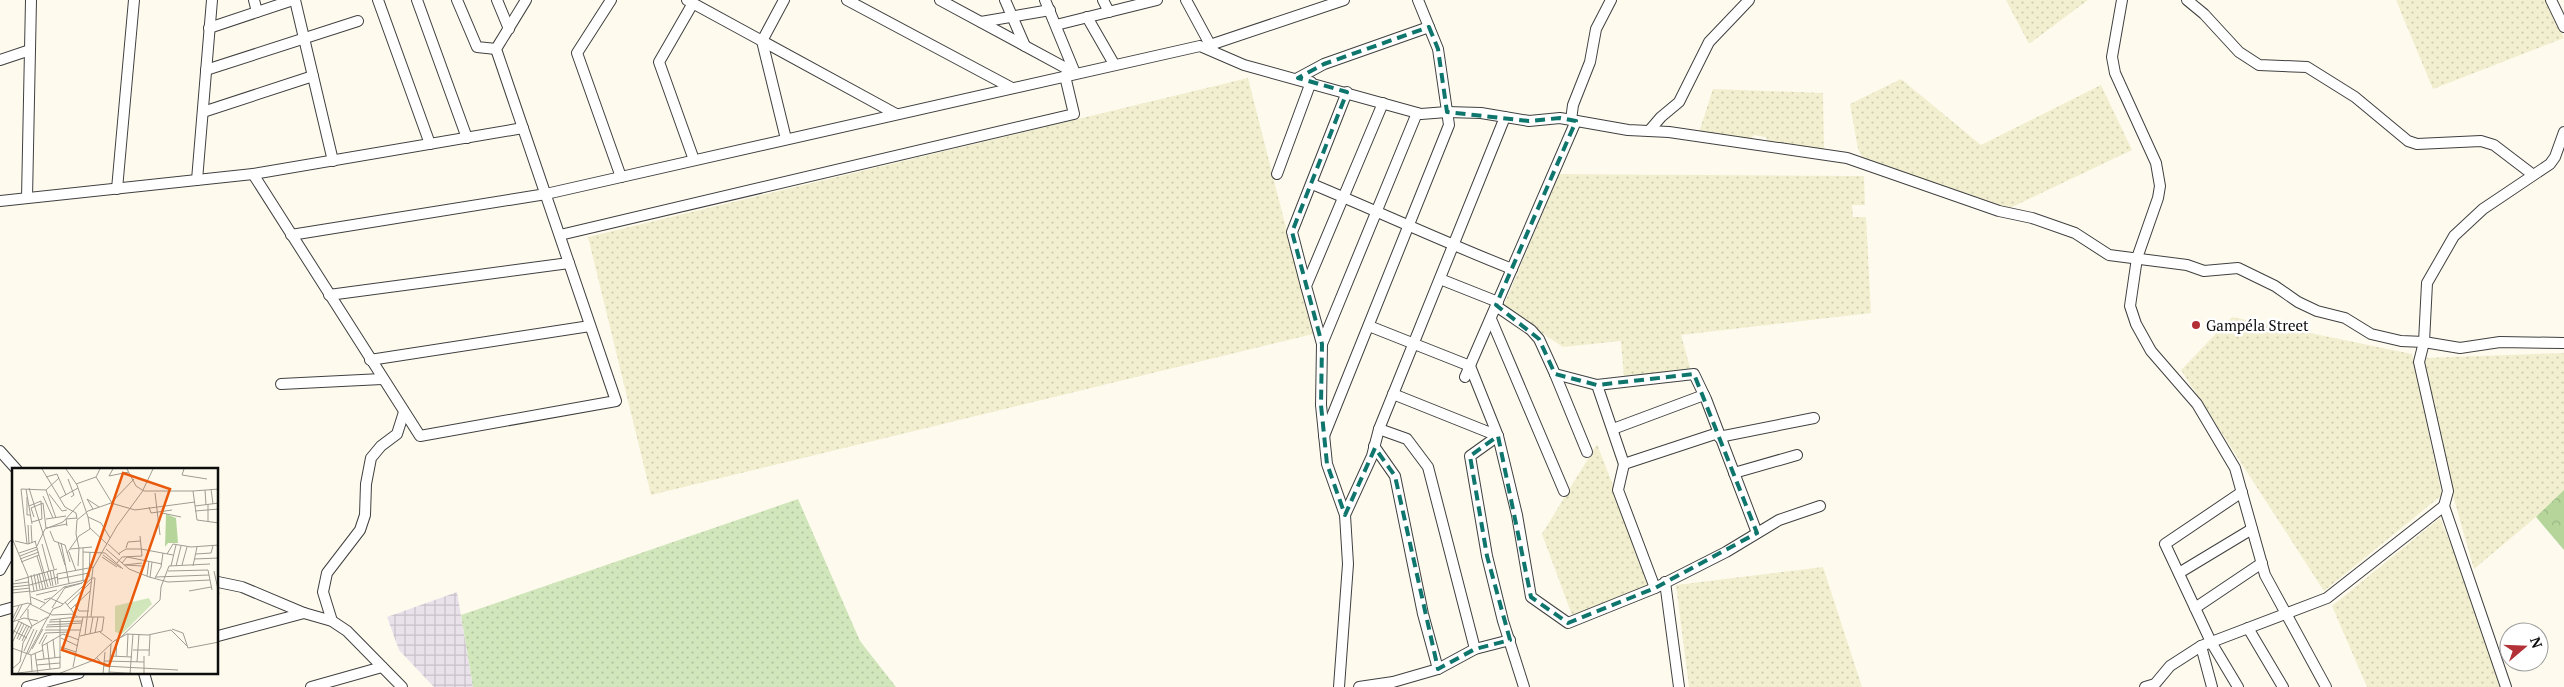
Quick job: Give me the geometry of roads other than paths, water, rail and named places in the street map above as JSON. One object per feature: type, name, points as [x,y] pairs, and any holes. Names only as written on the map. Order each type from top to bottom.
[{"type":"street","points":[[27,198],[31,0]]},
{"type":"street","points":[[117,189],[134,0]]},
{"type":"street","points":[[197,180],[212,0]]},
{"type":"street","points":[[254,0],[257,12]]},
{"type":"street","points":[[209,28],[294,0],[333,161]]},
{"type":"street","points":[[378,0],[430,144]]},
{"type":"street","points":[[416,0],[467,138]]},
{"type":"street","points":[[457,0],[477,47],[496,50]]},
{"type":"street","points":[[497,0],[509,29]]},
{"type":"street","points":[[515,0],[519,12]]},
{"type":"street","points":[[496,50],[526,0]]},
{"type":"street","points":[[611,0],[577,53],[622,177]]},
{"type":"street","points":[[784,0],[762,41],[786,139]]},
{"type":"street","points":[[847,0],[1012,88]]},
{"type":"street","points":[[940,0],[1025,46],[1070,74]]},
{"type":"street","points":[[1005,0],[1025,46]]},
{"type":"street","points":[[560,235],[1074,114],[1070,74],[1056,25],[1045,0]]},
{"type":"street","points":[[1103,0],[1109,12]]},
{"type":"street","points":[[1056,25],[1157,0]]},
{"type":"street","points":[[1186,0],[1212,48]]},
{"type":"street","points":[[1212,48],[1344,0]]},
{"type":"street","points":[[1324,436],[1449,125],[1438,49],[1418,0]]},
{"type":"street","points":[[1466,377],[1574,120],[1573,105],[1590,62],[1596,29],[1611,0]]},
{"type":"street","points":[[1649,131],[1661,117],[1679,102],[1709,42],[1749,0]]},
{"type":"street","points":[[2188,0],[2204,14],[2239,52],[2258,65],[2307,67],[2355,97],[2408,142],[2417,144],[2481,141],[2494,145],[2532,174]]},
{"type":"street","points":[[2551,0],[2564,27]]},
{"type":"street","points":[[2122,1],[2112,57],[2114,73],[2156,163],[2160,186],[2158,198],[2138,258],[2130,306],[2136,324],[2151,351],[2197,404],[2235,468],[2265,574],[2326,687]]},
{"type":"street","points":[[694,160],[658,62],[690,2],[896,114]]},
{"type":"street","points":[[981,22],[1050,10]]},
{"type":"street","points":[[1087,18],[1114,64]]},
{"type":"street","points":[[206,70],[358,21]]},
{"type":"street","points":[[1298,78],[1324,64],[1429,27]]},
{"type":"street","points":[[291,235],[546,194],[1200,46],[1212,48],[1244,65],[1298,78],[1417,113],[1447,112],[1529,121],[1560,118],[1628,130],[1649,131],[1847,158],[1998,211],[2032,218],[2076,233],[2109,255],[2187,265],[2204,271],[2238,268],[2275,286],[2298,302],[2345,318],[2371,334],[2402,341],[2424,342],[2460,348],[2500,342],[2564,343]]},
{"type":"street","points":[[0,60],[30,50]]},
{"type":"street","points":[[253,174],[420,436],[616,402],[496,50]]},
{"type":"street","points":[[203,112],[313,76]]},
{"type":"street","points":[[1277,174],[1311,82]]},
{"type":"street","points":[[1339,687],[1348,564],[1345,515],[1328,464],[1324,436],[1321,405],[1322,344],[1292,232],[1347,92]]},
{"type":"street","points":[[1306,286],[1383,103]]},
{"type":"street","points":[[1322,344],[1417,113]]},
{"type":"street","points":[[1345,515],[1505,117]]},
{"type":"street","points":[[0,201],[253,174],[524,128]]},
{"type":"street","points":[[2506,687],[2444,506],[2448,492],[2419,362],[2424,342],[2427,283],[2454,236],[2483,209],[2532,174],[2550,164],[2564,132]]},
{"type":"street","points":[[1312,184],[1377,210],[1408,228],[1512,270]]},
{"type":"street","points":[[329,295],[569,263]]},
{"type":"street","points":[[1440,278],[1497,304],[1539,338],[1587,452]]},
{"type":"street","points":[[1491,319],[1564,491]]},
{"type":"street","points":[[370,360],[590,326]]},
{"type":"street","points":[[1369,326],[1470,366],[1498,436],[1517,515],[1531,597],[1568,623],[1656,588],[1726,552],[1779,520],[1820,506]]},
{"type":"street","points":[[1554,374],[1598,385],[1694,374],[1757,533]]},
{"type":"street","points":[[281,384],[382,379]]},
{"type":"street","points":[[1598,385],[1624,464],[1618,490],[1656,588]]},
{"type":"street","points":[[1393,394],[1498,436]]},
{"type":"street","points":[[1613,428],[1704,396]]},
{"type":"street","points":[[332,622],[323,592],[327,574],[360,530],[365,514],[366,484],[371,458],[381,446],[397,434],[404,412]]},
{"type":"street","points":[[1624,464],[1718,435],[1814,418]]},
{"type":"street","points":[[1379,429],[1407,439],[1428,467],[1475,649]]},
{"type":"street","points":[[1498,436],[1470,456],[1487,556],[1524,687]]},
{"type":"street","points":[[1374,446],[1395,476],[1421,604],[1438,669]]},
{"type":"street","points":[[0,451],[15,468]]},
{"type":"street","points":[[1734,473],[1797,455]]},
{"type":"street","points":[[2212,687],[2206,644],[2195,608],[2165,544],[2242,492]]},
{"type":"street","points":[[2145,687],[2155,684],[2170,666],[2206,644],[2328,598],[2444,506]]},
{"type":"street","points":[[2179,573],[2252,529]]},
{"type":"street","points":[[2,563],[12,548]]},
{"type":"street","points":[[2195,608],[2262,563]]},
{"type":"street","points":[[219,582],[242,587],[304,613],[332,622],[347,631],[402,687]]},
{"type":"street","points":[[1665,582],[1679,687]]},
{"type":"street","points":[[219,636],[304,613]]},
{"type":"street","points":[[2248,628],[2283,687]]},
{"type":"street","points":[[1359,687],[1393,682],[1438,669],[1475,649],[1510,640]]},
{"type":"street","points":[[2206,644],[2238,687]]},
{"type":"street","points":[[311,687],[382,667]]},
{"type":"street","points":[[27,687],[72,674],[73,687]]},
{"type":"street","points":[[144,674],[148,687]]},
{"type":"place","name":"Gampéla Street","points":[[2196,325]]}]
